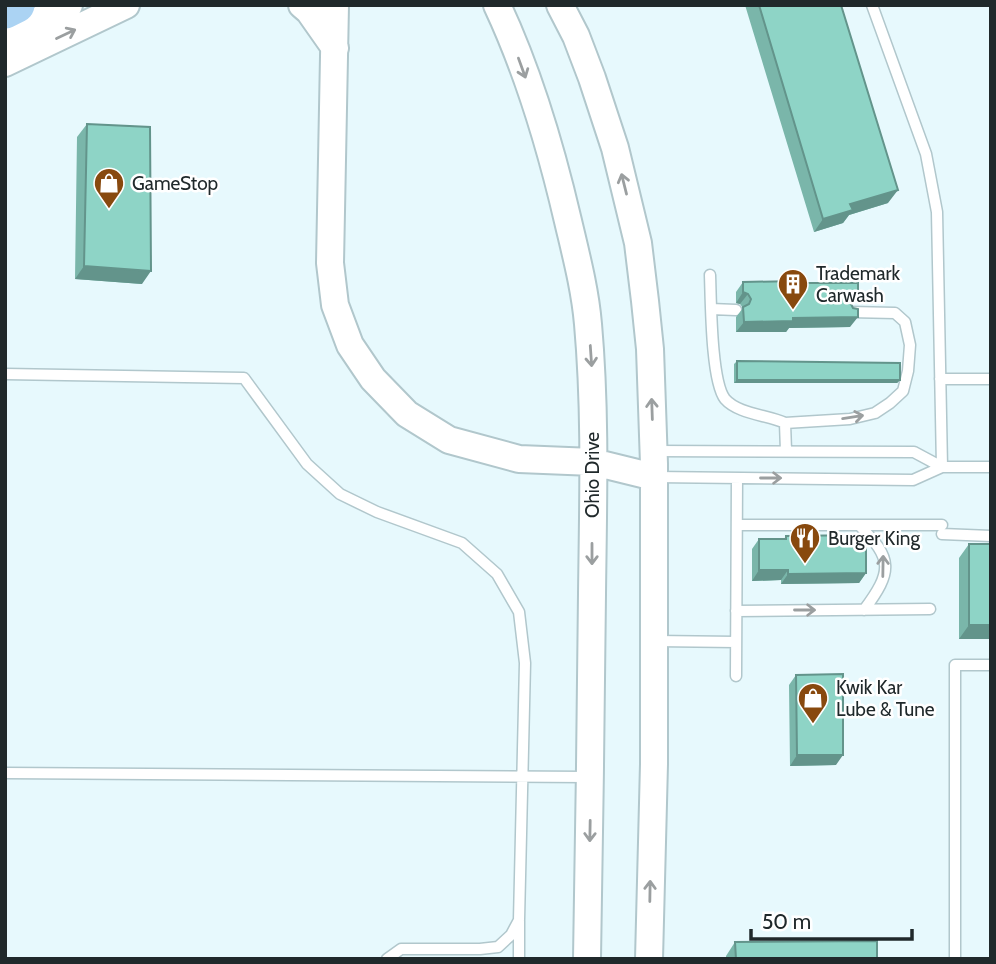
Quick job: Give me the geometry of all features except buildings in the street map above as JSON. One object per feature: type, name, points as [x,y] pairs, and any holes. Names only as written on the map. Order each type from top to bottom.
[{"type":"highway","points":[[5,11],[17,5]]},
{"type":"main road","points":[[5,36],[69,5]]},
{"type":"main road","points":[[5,63],[126,5]]},
{"type":"main road","points":[[302,5],[335,48]]},
{"type":"main road","points":[[335,5],[330,263],[335,304],[350,345],[373,379],[407,414],[449,440],[520,459],[593,462],[654,477]]},
{"type":"main road","name":"Ohio Drive","points":[[497,5],[520,61],[556,169],[584,288],[592,369],[591,777],[587,959]]},
{"type":"main road","points":[[560,5],[588,67],[618,160],[638,243],[650,349],[654,450],[654,764],[649,959]]},
{"type":"main road","points":[[593,462],[654,450]]},
{"type":"lane","points":[[872,5],[926,154],[937,212],[942,467]]},
{"type":"lane","points":[[710,275],[716,375],[725,398],[742,410],[785,423],[850,419],[875,413],[903,391],[910,345],[905,322],[895,313],[850,312]]},
{"type":"lane","points":[[711,309],[736,310]]},
{"type":"lane","points":[[5,374],[244,378],[307,464],[340,494],[377,512],[462,543],[498,573],[520,612],[525,663],[519,959]]},
{"type":"lane","points":[[940,379],[991,379]]},
{"type":"lane","points":[[785,423],[786,451]]},
{"type":"lane","points":[[654,450],[914,452],[942,467]]},
{"type":"lane","points":[[654,477],[913,480],[942,467],[991,467]]},
{"type":"lane","points":[[736,676],[737,478]]},
{"type":"lane","points":[[737,525],[859,525],[991,536]]},
{"type":"lane","points":[[859,525],[875,541],[885,560],[882,580],[864,610]]},
{"type":"lane","points":[[736,611],[930,609]]},
{"type":"lane","points":[[653,641],[736,642]]},
{"type":"lane","points":[[955,959],[955,665],[991,665]]},
{"type":"lane","points":[[5,773],[591,777]]},
{"type":"lane","points":[[387,959],[401,950],[498,947],[511,935],[520,920]]},
{"type":"place","name":"GameStop","points":[[109,210]]},
{"type":"place","name":"Trademark Carwash","points":[[793,311]]},
{"type":"place","name":"Burger King","points":[[805,565]]},
{"type":"place","name":"Kwik Kar Lube & Tune","points":[[813,725]]}]
